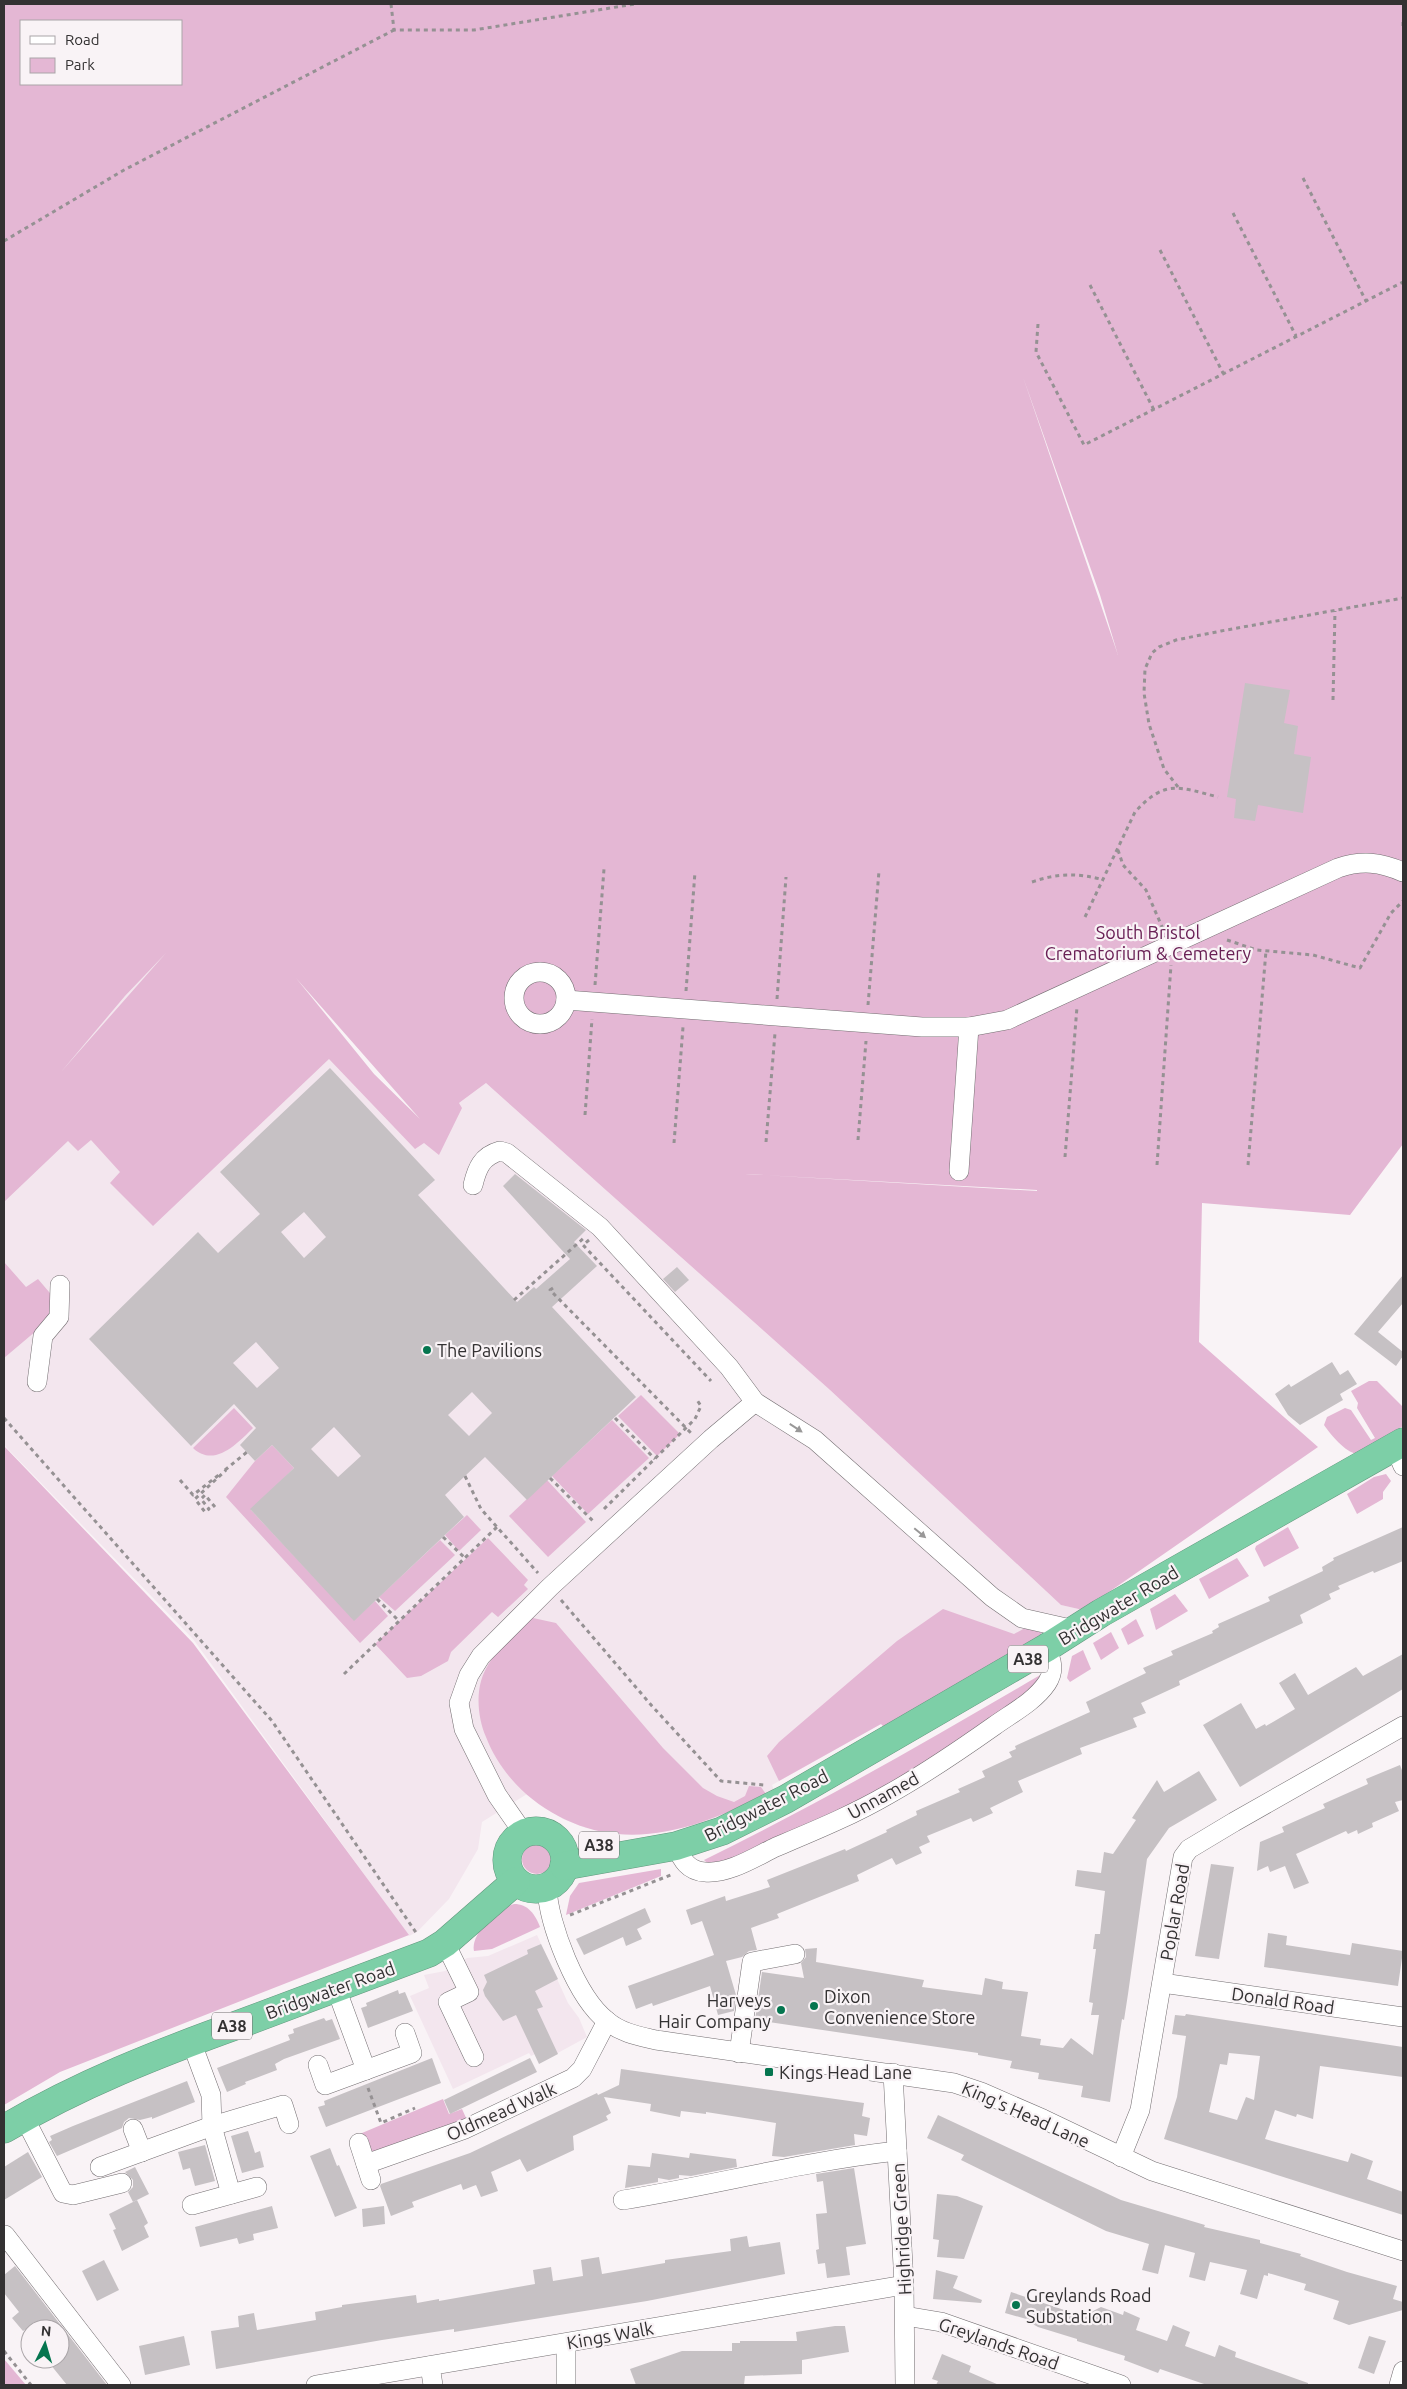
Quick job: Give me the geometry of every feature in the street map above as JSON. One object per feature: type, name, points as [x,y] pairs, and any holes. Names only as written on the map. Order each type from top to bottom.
[{"type":"highway","name":"Bridgwater Road","points":[[556,1840],[683,1857],[722,1831],[786,1799],[1046,1648],[1101,1613],[1400,1452]]},
{"type":"highway","name":"A38","points":[[524,1834],[536,1832],[547,1834],[556,1840],[565,1858],[564,1866],[556,1881],[547,1887]]},
{"type":"highway","points":[[524,1834],[510,1848],[512,1874],[525,1887],[536,1889],[547,1887]]},
{"type":"highway","name":"Bridgwater Road","points":[[564,1866],[627,1856],[642,1851]]},
{"type":"highway","name":"Bridgwater Road","points":[[14,2123],[106,2076],[191,2041],[336,1988],[445,1942],[512,1874]]},
{"type":"street","points":[[566,1000],[922,1027],[969,1027],[1007,1020],[1349,864],[1365,862],[1383,863],[1403,872]]},
{"type":"street","points":[[959,1172],[969,1027]]},
{"type":"street","points":[[473,1186],[476,1171],[484,1159],[500,1151],[507,1153],[600,1227],[729,1367],[755,1402],[815,1440],[992,1597],[1022,1618],[1075,1630]]},
{"type":"street","points":[[37,1382],[43,1336],[59,1317],[60,1285]]},
{"type":"street","points":[[524,1834],[497,1794],[464,1729],[459,1703],[469,1675],[480,1656],[550,1587],[704,1446],[755,1402]]},
{"type":"street","name":"Unnamed","points":[[683,1857],[705,1872],[726,1869],[841,1819],[889,1794],[958,1752],[1035,1697],[1048,1682],[1052,1669],[1052,1661],[1046,1648]]},
{"type":"street","name":"Poplar Road","points":[[1121,2157],[1140,2110],[1183,1857],[1189,1849],[1403,1726]]},
{"type":"street","name":"King's Head Lane","points":[[547,1887],[552,1922],[580,1986],[593,2007],[607,2021],[622,2031],[641,2037],[739,2053],[944,2081],[981,2092],[1044,2119],[1152,2171],[1403,2251]]},
{"type":"street","points":[[445,1942],[468,1992],[448,2002],[474,2057]]},
{"type":"street","points":[[739,2053],[752,1962],[795,1954]]},
{"type":"street","name":"Donald Road","points":[[1162,1982],[1403,2017]]},
{"type":"street","points":[[336,1988],[364,2071]]},
{"type":"street","name":"Oldmead Walk","points":[[358,2143],[369,2172],[573,2078],[582,2069],[607,2021]]},
{"type":"street","points":[[318,2065],[325,2085],[364,2071],[412,2053],[405,2033]]},
{"type":"street","points":[[191,2041],[211,2095],[212,2126],[231,2194]]},
{"type":"street","name":"Highridge Green","points":[[893,2073],[904,2284],[905,2385]]},
{"type":"street","points":[[100,2167],[212,2126],[283,2105],[289,2124]]},
{"type":"street","points":[[14,2123],[63,2193],[73,2195],[122,2183]]},
{"type":"street","points":[[133,2130],[142,2152]]},
{"type":"street","points":[[623,2200],[704,2186],[818,2162],[897,2152]]},
{"type":"street","points":[[192,2204],[258,2187]]},
{"type":"street","points":[[5,2235],[11,2255],[121,2385]]},
{"type":"street","name":"Kings Walk","points":[[316,2385],[904,2284]]},
{"type":"street","name":"Greylands Road","points":[[905,2316],[941,2322],[1121,2385]]},
{"type":"street","points":[[566,2343],[566,2385]]},
{"type":"street","points":[[430,2366],[433,2385]]},
{"type":"street","points":[[1399,2385],[1403,2372]]},
{"type":"path","points":[[391,4],[394,30]]},
{"type":"path","points":[[4,242],[124,170],[394,30],[474,30],[635,4]]},
{"type":"path","points":[[1403,22],[1403,27]]},
{"type":"path","points":[[1303,178],[1366,301]]},
{"type":"path","points":[[1233,213],[1296,336]]},
{"type":"path","points":[[1160,250],[1224,373]]},
{"type":"path","points":[[1038,324],[1036,352],[1084,445],[1403,282]]},
{"type":"path","points":[[1090,285],[1154,410]]},
{"type":"path","points":[[1178,787],[1164,769],[1149,724],[1144,694],[1145,669],[1152,653],[1159,647],[1176,640],[1403,598]]},
{"type":"path","points":[[1333,700],[1336,611]]},
{"type":"path","points":[[1086,917],[1135,812],[1143,803],[1159,792],[1172,787],[1218,797]]},
{"type":"path","points":[[1118,850],[1123,865],[1146,890],[1171,945],[1157,1165]]},
{"type":"path","points":[[585,1115],[604,869]]},
{"type":"path","points":[[1032,882],[1061,874],[1078,874],[1104,880]]},
{"type":"path","points":[[1214,926],[1220,937],[1266,951],[1313,955],[1360,968],[1391,913],[1403,902]]},
{"type":"path","points":[[1248,1165],[1266,951]]},
{"type":"path","points":[[1065,1157],[1078,987]]},
{"type":"path","points":[[583,1245],[711,1381]]},
{"type":"path","points":[[514,1300],[574,1247]]},
{"type":"path","points":[[553,1288],[550,1290],[704,1446]]},
{"type":"path","points":[[4,1418],[272,1721],[445,1942]]},
{"type":"path","points":[[614,1418],[655,1460]]},
{"type":"path","points":[[215,1507],[205,1495],[200,1499],[209,1509],[205,1512],[195,1499],[246,1452]]},
{"type":"path","points":[[180,1480],[193,1495],[226,1470]]},
{"type":"path","points":[[465,1476],[481,1509],[652,1706],[722,1781],[780,1786],[786,1799]]},
{"type":"path","points":[[550,1478],[592,1521]]},
{"type":"path","points":[[344,1674],[497,1527]]},
{"type":"path","points":[[443,1537],[465,1558]]},
{"type":"path","points":[[377,1599],[399,1621]]},
{"type":"path","points":[[552,1922],[683,1857]]},
{"type":"path","points":[[364,2071],[381,2123],[415,2108]]},
{"type":"path","points":[[4,2351],[31,2385]]},
{"type":"shaded area","points":[[187,930],[282,962],[374,1074],[427,1127],[486,1083],[830,1390],[1061,1605],[1083,1610],[884,1727],[881,1724],[772,1785],[774,1790],[705,1822],[668,1831],[616,1834],[586,1828],[563,1819],[527,1794],[482,1822],[478,1849],[449,1899],[417,1932],[409,1936],[193,1639],[4,1445],[4,1131],[28,1110],[125,996]]},
{"type":"shaded area","points":[[537,1935],[568,2003],[579,2018],[587,2037],[545,2060],[541,2051],[531,2056],[529,2053],[453,2089],[410,1996],[429,1988],[424,1975],[445,1971],[467,1958],[488,1956]]},
{"type":"green space","name":"South Bristol Crematorium & Cemetery","points":[[4,4],[1403,4],[1403,1144],[1350,1215],[1202,1203],[1199,1342],[1318,1447],[1083,1610],[1061,1605],[830,1390],[486,1083],[459,1103],[462,1108],[439,1155],[424,1143],[415,1149],[329,1059],[153,1226],[110,1183],[120,1172],[91,1140],[78,1151],[68,1141],[4,1202]],"holes":[[[1023,377],[1100,595],[1118,655]],[[166,953],[61,1072],[125,996]],[[296,978],[420,1119],[374,1074]],[[745,1174],[1037,1190],[1037,1191]]]},
{"type":"green space","points":[[4,1262],[26,1287],[38,1279],[55,1299],[49,1320],[4,1358]]},
{"type":"green space","points":[[1369,1381],[1377,1381],[1403,1407],[1403,1426],[1357,1454],[1352,1453],[1334,1438],[1324,1425],[1327,1417],[1345,1408],[1351,1410],[1371,1440],[1375,1438],[1357,1408],[1358,1403],[1351,1391]]},
{"type":"green space","points":[[641,1395],[680,1434],[657,1456],[618,1416]]},
{"type":"green space","points":[[234,1408],[253,1428],[247,1434],[233,1447],[217,1455],[201,1454],[193,1448]]},
{"type":"green space","points":[[612,1420],[649,1458],[588,1514],[552,1476]]},
{"type":"green space","points":[[272,1445],[294,1468],[251,1510],[354,1620],[375,1601],[388,1616],[360,1643],[226,1497],[255,1461]]},
{"type":"green space","points":[[4,1446],[193,1643],[409,1935],[60,2072],[4,2105]]},
{"type":"green space","points":[[1386,1474],[1391,1481],[1383,1492],[1383,1499],[1357,1514],[1347,1494],[1374,1477]]},
{"type":"green space","points":[[547,1480],[586,1522],[548,1557],[509,1516]]},
{"type":"green space","points":[[467,1515],[481,1530],[459,1551],[445,1535]]},
{"type":"green space","points":[[1288,1527],[1299,1548],[1264,1567],[1255,1549],[1256,1546]]},
{"type":"green space","points":[[488,1538],[528,1580],[524,1585],[528,1589],[498,1617],[492,1612],[451,1652],[448,1661],[421,1676],[407,1678],[375,1644]]},
{"type":"green space","points":[[440,1540],[455,1555],[395,1611],[379,1597]]},
{"type":"green space","points":[[1237,1558],[1249,1576],[1209,1599],[1199,1579]]},
{"type":"green space","points":[[1175,1594],[1188,1611],[1156,1630],[1150,1609]]},
{"type":"green space","points":[[943,1609],[1014,1634],[1025,1628],[1040,1632],[1042,1635],[884,1727],[881,1724],[779,1781],[767,1756],[779,1742],[897,1641]]},
{"type":"green space","points":[[533,1618],[556,1623],[663,1748],[703,1788],[717,1796],[734,1802],[745,1796],[749,1786],[761,1787],[766,1794],[731,1811],[675,1830],[636,1835],[617,1834],[575,1824],[538,1804],[507,1774],[495,1756],[484,1731],[480,1717],[479,1702],[479,1688],[489,1663],[517,1630]]},
{"type":"green space","points":[[1136,1619],[1144,1636],[1128,1645],[1121,1629]]},
{"type":"green space","points":[[1111,1632],[1119,1648],[1101,1660],[1093,1643]]},
{"type":"green space","points":[[1083,1650],[1091,1669],[1070,1682],[1067,1678],[1072,1656]]},
{"type":"green space","points":[[1042,1674],[1041,1683],[885,1792],[729,1862],[708,1864],[704,1860],[833,1793]]},
{"type":"green space","points":[[537,1844],[548,1848],[552,1859],[548,1870],[537,1874],[526,1870],[522,1859],[526,1848]]},
{"type":"green space","points":[[661,1869],[661,1876],[566,1915],[570,1896],[579,1883]]},
{"type":"green space","points":[[514,1904],[527,1908],[536,1918],[540,1927],[492,1949],[474,1951],[476,1937],[486,1923],[500,1911]]},
{"type":"green space","points":[[443,2099],[449,2114],[462,2109],[467,2120],[374,2152],[367,2148],[362,2133]]},
{"type":"green space","points":[[4,2359],[26,2385],[4,2385]]},
{"type":"building","points":[[1245,683],[1290,690],[1284,723],[1298,726],[1294,754],[1311,757],[1303,813],[1258,805],[1255,821],[1234,818],[1236,799],[1227,797]]},
{"type":"building","name":"The Pavilions","points":[[330,1068],[435,1180],[418,1195],[517,1302],[534,1287],[536,1289],[570,1259],[503,1186],[515,1174],[586,1230],[574,1242],[597,1266],[552,1307],[636,1397],[527,1500],[485,1457],[445,1495],[464,1517],[354,1621],[250,1509],[294,1468],[272,1445],[255,1461],[240,1445],[256,1428],[234,1404],[191,1446],[89,1339],[198,1232],[218,1253],[260,1214],[220,1172]],"holes":[[[304,1212],[326,1237],[304,1258],[281,1232]],[[256,1342],[279,1368],[257,1388],[233,1363]],[[472,1392],[492,1413],[469,1436],[448,1415]],[[334,1427],[361,1456],[338,1477],[311,1449]]]},
{"type":"building","points":[[677,1267],[689,1280],[675,1292],[663,1279]]},
{"type":"building","points":[[1403,1275],[1403,1303],[1378,1332],[1403,1352],[1403,1356],[1396,1366],[1354,1334]]},
{"type":"building","points":[[1332,1362],[1340,1375],[1348,1370],[1357,1384],[1340,1394],[1343,1400],[1300,1425],[1288,1415],[1275,1394],[1289,1384],[1291,1387]]},
{"type":"building","points":[[1403,1527],[1403,1561],[1338,1586],[1340,1589],[1329,1594],[1331,1599],[1300,1615],[1303,1623],[1179,1681],[1180,1685],[1141,1703],[1146,1713],[1133,1718],[1137,1727],[1080,1748],[1082,1754],[1018,1781],[1023,1792],[990,1808],[993,1813],[973,1822],[971,1818],[927,1836],[930,1842],[919,1847],[922,1853],[896,1865],[892,1858],[857,1875],[859,1881],[777,1914],[779,1918],[751,1928],[757,1950],[749,1951],[742,1957],[726,1961],[736,1995],[734,2011],[718,2015],[710,1986],[653,2006],[652,2003],[636,2009],[628,1986],[714,1955],[702,1921],[691,1925],[686,1910],[725,1896],[726,1901],[770,1887],[767,1880],[845,1849],[846,1851],[887,1832],[886,1830],[917,1815],[916,1811],[960,1792],[958,1789],[985,1777],[982,1771],[1012,1757],[1009,1752],[1016,1749],[1015,1746],[1090,1712],[1086,1702],[1146,1673],[1143,1668],[1173,1655],[1171,1651],[1213,1633],[1212,1631],[1219,1627],[1218,1624],[1270,1601],[1268,1597],[1323,1571],[1322,1567],[1334,1560],[1333,1558]]},
{"type":"building","points":[[1403,1654],[1403,1689],[1240,1787],[1203,1725],[1241,1703],[1256,1729],[1265,1724],[1266,1726],[1295,1709],[1279,1683],[1295,1673],[1308,1695],[1356,1667],[1363,1676]]},
{"type":"building","points":[[1400,1765],[1403,1773],[1403,1800],[1395,1802],[1399,1811],[1372,1823],[1373,1827],[1358,1834],[1357,1830],[1348,1834],[1346,1831],[1296,1854],[1309,1883],[1294,1889],[1285,1866],[1270,1872],[1268,1866],[1257,1871],[1260,1842],[1284,1832],[1282,1827],[1325,1808],[1323,1804],[1368,1784],[1366,1779]]},
{"type":"building","points":[[1199,1771],[1217,1800],[1169,1828],[1147,1859],[1128,1994],[1124,2020],[1122,2019],[1110,2102],[1081,2097],[1083,2086],[1038,2079],[1039,2073],[1010,2068],[1012,2061],[978,2055],[978,2053],[755,2020],[762,1972],[804,1978],[801,1963],[806,1957],[805,1949],[817,1948],[816,1962],[924,1980],[922,1987],[982,1995],[985,1978],[1003,1982],[1002,1989],[1028,1992],[1021,2036],[1041,2039],[1040,2045],[1063,2048],[1071,2038],[1093,2055],[1099,2015],[1091,2015],[1093,2003],[1089,2002],[1096,1949],[1093,1949],[1095,1934],[1100,1934],[1105,1891],[1075,1886],[1077,1870],[1101,1873],[1104,1852],[1113,1854],[1136,1820],[1132,1818],[1157,1780],[1164,1792]]},
{"type":"building","points":[[1211,1864],[1234,1867],[1219,1959],[1195,1956]]},
{"type":"building","points":[[645,1908],[651,1922],[637,1929],[642,1939],[626,1946],[623,1937],[584,1955],[576,1939]]},
{"type":"building","points":[[1268,1933],[1287,1936],[1286,1945],[1350,1955],[1352,1943],[1403,1951],[1398,1986],[1264,1967]]},
{"type":"building","points":[[541,1944],[558,1979],[535,1991],[543,2007],[537,2009],[558,2054],[539,2064],[516,2015],[503,2021],[485,1996],[483,1990],[487,1982],[484,1975],[528,1954],[527,1950]]},
{"type":"building","points":[[398,1990],[399,1994],[405,1992],[413,2011],[368,2028],[361,2008],[367,2006],[366,2003]]},
{"type":"building","points":[[1186,2014],[1403,2047],[1403,2077],[1320,2066],[1313,2119],[1297,2114],[1296,2117],[1275,2110],[1265,2139],[1348,2162],[1351,2153],[1373,2161],[1367,2179],[1403,2192],[1403,2215],[1164,2139],[1177,2097],[1186,2036],[1172,2034],[1175,2015],[1185,2016]],"holes":[[[1229,2053],[1260,2056],[1254,2100],[1246,2097],[1237,2120],[1209,2112],[1220,2064],[1227,2065]]]},
{"type":"building","points":[[324,2018],[326,2021],[332,2019],[340,2039],[284,2059],[275,2064],[277,2070],[245,2082],[246,2084],[227,2092],[217,2068],[290,2040],[288,2035],[294,2033],[293,2029]]},
{"type":"building","points":[[432,2058],[441,2083],[326,2127],[318,2107],[325,2105],[324,2101]]},
{"type":"building","points":[[530,2058],[537,2072],[450,2114],[444,2100]]},
{"type":"building","points":[[621,2069],[864,2103],[862,2116],[870,2118],[867,2136],[854,2134],[855,2145],[784,2157],[772,2156],[776,2123],[706,2112],[706,2114],[681,2111],[680,2117],[650,2111],[651,2104],[604,2097],[611,2113],[606,2116],[608,2120],[573,2136],[574,2150],[527,2172],[520,2159],[491,2172],[498,2191],[481,2197],[476,2185],[463,2190],[461,2184],[412,2202],[414,2207],[391,2216],[380,2186],[381,2184],[470,2153],[597,2093],[598,2095],[619,2085]]},
{"type":"building","points":[[187,2081],[195,2102],[152,2119],[152,2117],[140,2120],[129,2118],[124,2122],[122,2128],[57,2156],[49,2142],[52,2140],[50,2136]]},
{"type":"building","points":[[938,2115],[1121,2200],[1205,2225],[1204,2227],[1260,2240],[1260,2243],[1301,2254],[1300,2256],[1347,2272],[1397,2286],[1393,2299],[1403,2302],[1403,2310],[1349,2325],[1333,2319],[1339,2301],[1304,2290],[1306,2284],[1268,2273],[1268,2276],[1264,2275],[1257,2299],[1240,2294],[1247,2270],[1210,2262],[1205,2281],[1189,2277],[1195,2253],[1165,2245],[1158,2274],[1142,2270],[1149,2244],[1106,2231],[961,2160],[964,2155],[927,2138]]},
{"type":"building","points":[[248,2131],[255,2153],[260,2151],[264,2167],[242,2173],[231,2136]]},
{"type":"building","points":[[205,2145],[215,2181],[195,2186],[190,2168],[183,2170],[178,2152]]},
{"type":"building","points":[[330,2148],[357,2208],[335,2217],[310,2156]]},
{"type":"building","points":[[28,2152],[42,2177],[4,2200],[4,2167]]},
{"type":"building","points":[[652,2153],[689,2158],[690,2153],[736,2159],[737,2167],[691,2176],[679,2175],[679,2178],[669,2180],[658,2178],[658,2182],[625,2188],[628,2165],[650,2167]]},
{"type":"building","points":[[135,2167],[149,2194],[133,2202],[128,2192],[133,2187],[133,2180],[125,2172]]},
{"type":"building","points":[[854,2168],[866,2244],[846,2247],[850,2275],[827,2278],[825,2263],[818,2264],[816,2250],[819,2249],[816,2214],[827,2213],[823,2181],[817,2182],[816,2174]]},
{"type":"building","points":[[937,2194],[957,2196],[983,2206],[964,2259],[937,2257],[939,2240],[933,2239]]},
{"type":"building","points":[[137,2200],[148,2223],[144,2226],[149,2237],[122,2251],[113,2230],[116,2229],[109,2214]]},
{"type":"building","points":[[272,2206],[278,2228],[253,2234],[254,2240],[239,2244],[237,2238],[200,2247],[195,2227]]},
{"type":"building","points":[[384,2206],[385,2224],[363,2227],[362,2209]]},
{"type":"building","points":[[747,2236],[749,2247],[780,2242],[785,2274],[647,2301],[454,2332],[454,2329],[382,2340],[216,2369],[211,2331],[239,2327],[238,2316],[254,2313],[257,2330],[316,2320],[315,2312],[342,2307],[342,2305],[416,2295],[417,2303],[439,2299],[439,2301],[535,2284],[533,2270],[551,2267],[553,2281],[583,2276],[581,2260],[599,2257],[602,2274],[665,2263],[665,2260],[731,2251],[730,2239]]},
{"type":"building","points":[[104,2260],[119,2290],[97,2301],[82,2271]]},
{"type":"building","points":[[15,2266],[56,2319],[20,2319],[20,2327],[12,2318],[19,2312],[4,2293],[4,2275]]},
{"type":"building","points":[[936,2270],[958,2276],[953,2288],[982,2300],[981,2303],[933,2299]]},
{"type":"building","points":[[1011,2292],[1085,2317],[1101,2307],[1123,2315],[1124,2311],[1140,2318],[1136,2330],[1167,2341],[1173,2325],[1190,2332],[1185,2346],[1215,2357],[1219,2345],[1236,2352],[1235,2357],[1308,2383],[1308,2385],[1207,2385],[1160,2369],[1158,2373],[1124,2360],[1125,2356],[1077,2341],[1077,2339],[1038,2327],[1029,2322],[1030,2320],[1005,2313]]},
{"type":"building","points":[[845,2326],[849,2352],[802,2360],[802,2374],[745,2376],[744,2385],[636,2385],[630,2369],[682,2351],[732,2351],[732,2343],[740,2343],[740,2341],[797,2341],[796,2332]]},
{"type":"building","points":[[184,2336],[190,2365],[145,2375],[139,2346]]},
{"type":"building","points":[[1369,2336],[1386,2341],[1374,2374],[1358,2368]]},
{"type":"building","points":[[70,2337],[107,2385],[67,2385],[54,2369],[70,2369]]},
{"type":"building","points":[[942,2354],[971,2366],[969,2372],[999,2385],[936,2385],[938,2381],[932,2379]]},
{"type":"place","name":"The Pavilions","points":[[427,1350]]},
{"type":"place","name":"Dixon Convenience Store","points":[[814,2006]]},
{"type":"place","name":"Harveys Hair Company","points":[[781,2010]]},
{"type":"place","name":"Kings Head Lane","points":[[769,2072]]},
{"type":"place","name":"Greylands Road Substation","points":[[1016,2305]]}]
